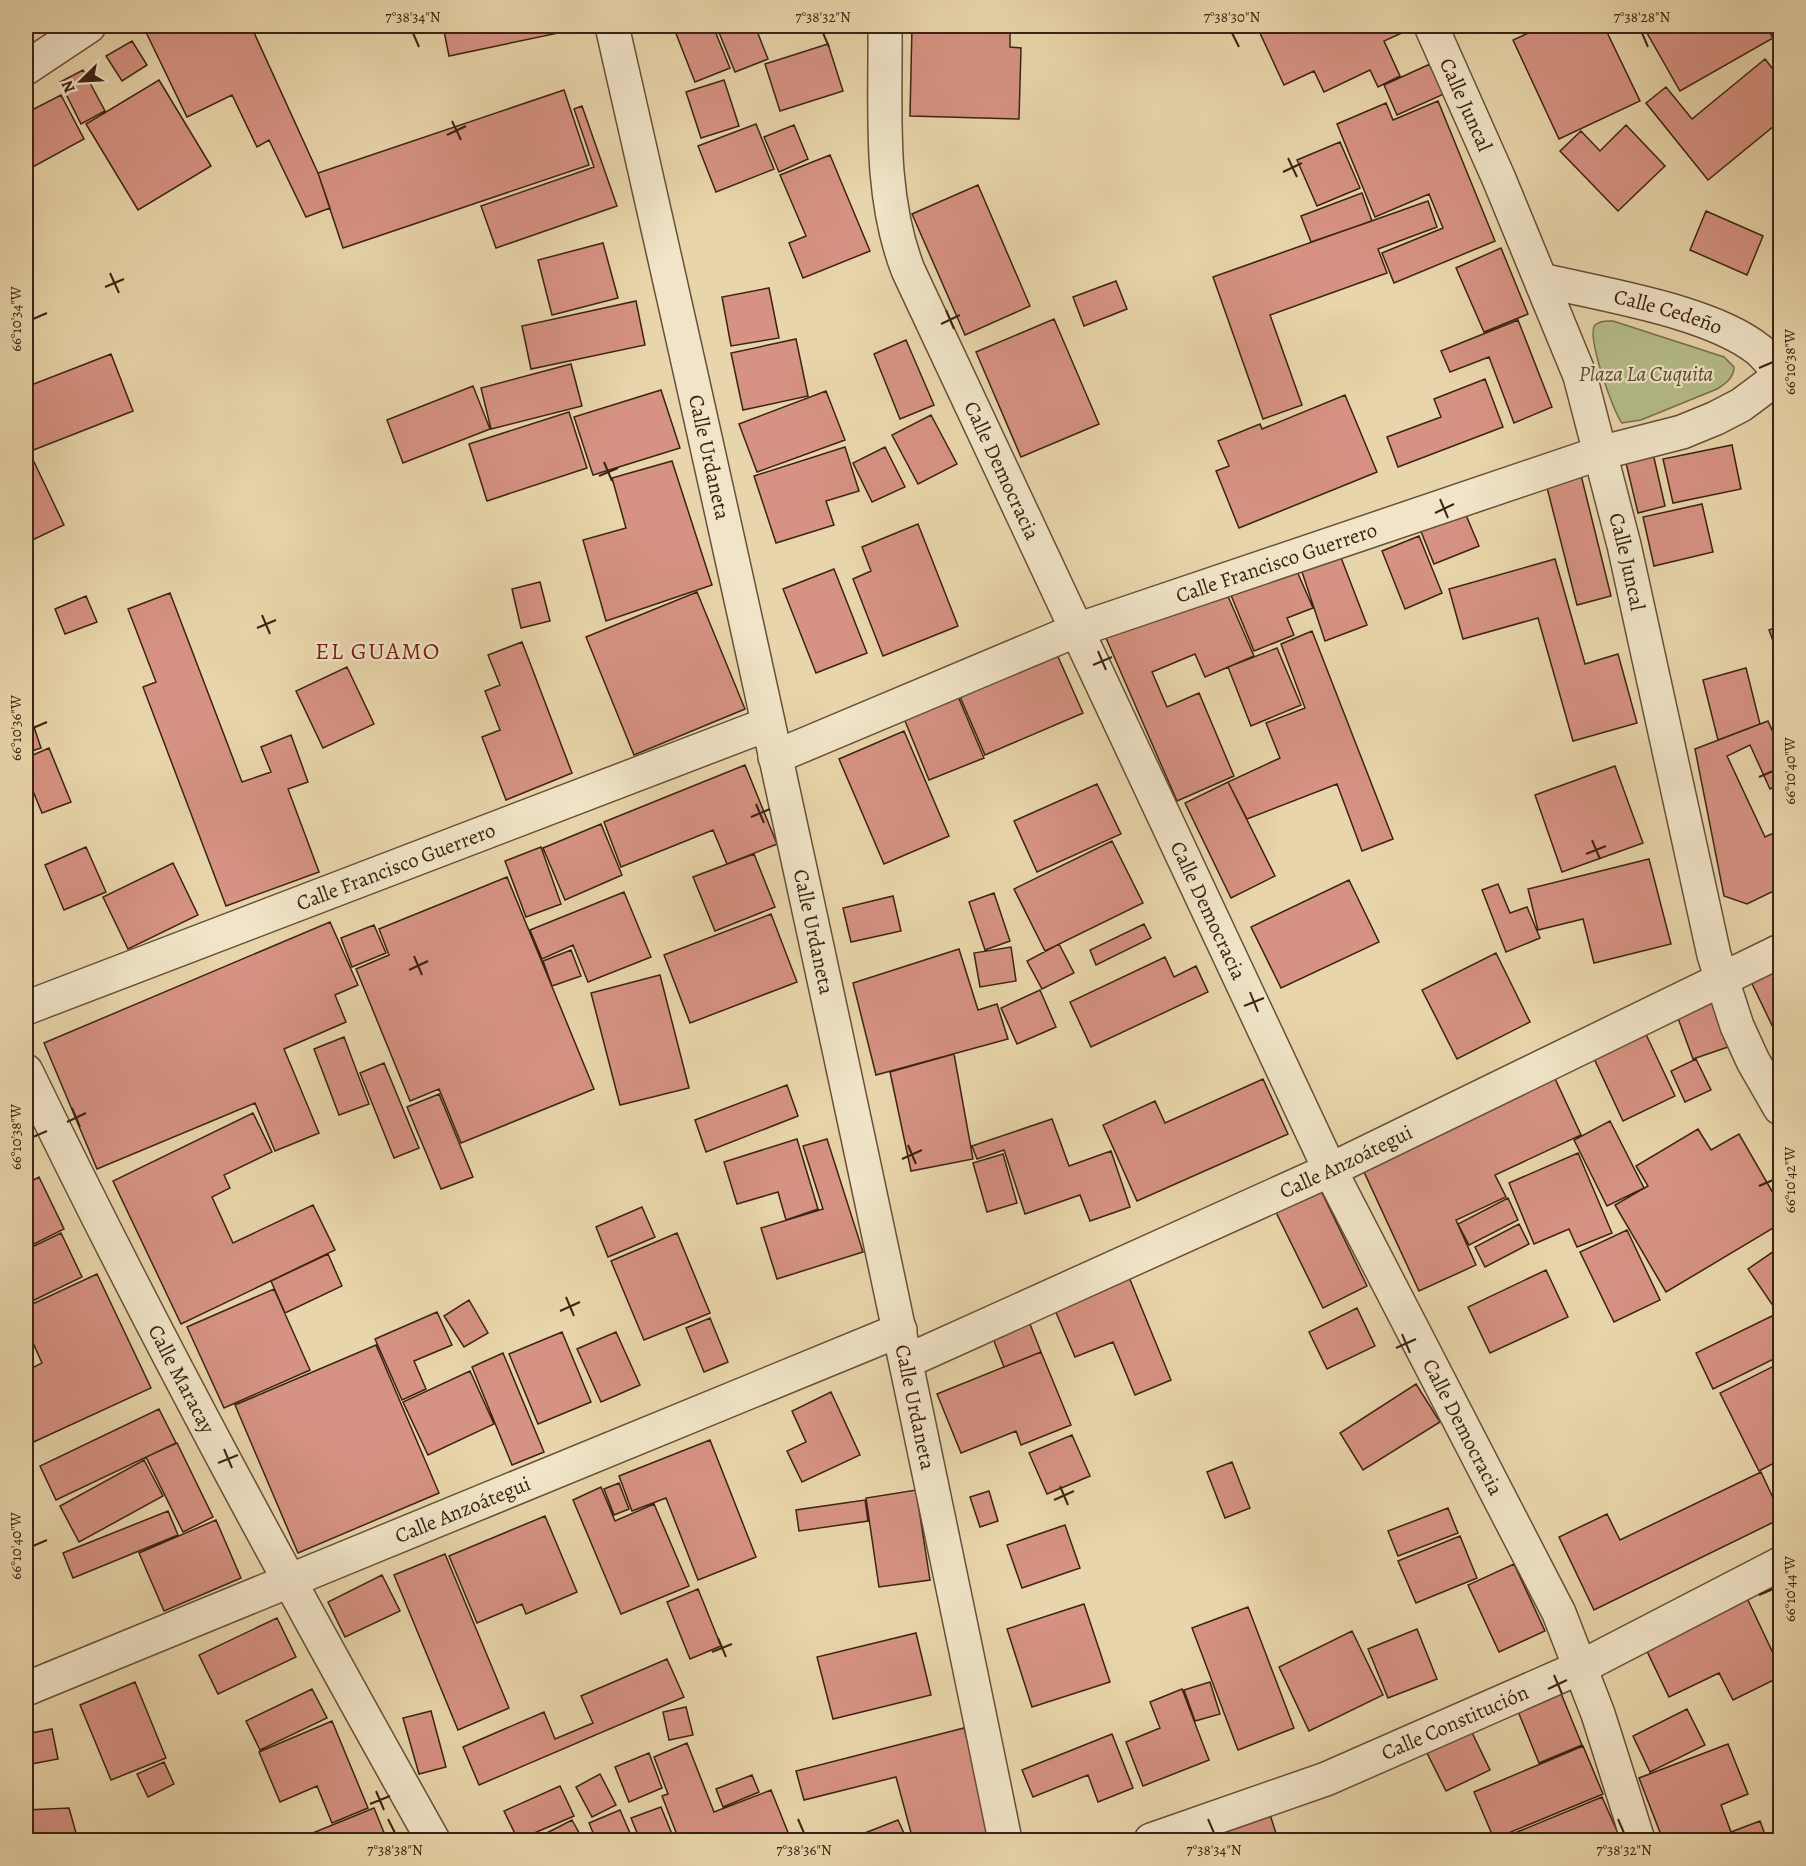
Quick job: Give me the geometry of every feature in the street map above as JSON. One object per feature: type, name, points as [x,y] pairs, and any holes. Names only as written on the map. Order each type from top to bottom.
[{"type":"street","points":[[26,68],[89,26]]},
{"type":"street","name":"Calle Urdaneta","points":[[612,26],[684,338],[907,1361],[1005,1840]]},
{"type":"street","name":"Calle Democracia","points":[[885,26],[888,188],[899,247],[1330,1170],[1559,1613],[1581,1667],[1638,1840]]},
{"type":"street","name":"Calle Juncal","points":[[1431,26],[1542,280],[1580,376],[1624,545],[1714,956],[1737,1026],[1753,1061],[1780,1108]]},
{"type":"street","name":"Calle Cedeño","points":[[1542,280],[1714,325],[1759,350],[1780,375]]},
{"type":"street","name":"Calle Francisco Guerrero","points":[[775,757],[1077,630],[1600,453],[1682,432],[1742,405],[1780,375]]},
{"type":"street","name":"Calle Francisco Guerrero","points":[[26,1008],[768,724]]},
{"type":"street","name":"Calle Anzoátegui","points":[[907,1361],[1330,1170],[1780,951]]},
{"type":"street","name":"Calle Maracay","points":[[26,1071],[70,1162],[290,1582],[433,1840]]},
{"type":"street","name":"Calle Anzoátegui","points":[[26,1689],[900,1330]]},
{"type":"street","name":"Calle Constitución","points":[[1151,1840],[1326,1779],[1581,1667],[1780,1564]]},
{"type":"green space","name":"Plaza La Cuquita","points":[[1613,321],[1724,357],[1734,367],[1731,377],[1717,389],[1641,420],[1622,423],[1607,390],[1597,358],[1593,332],[1597,323]]},
{"type":"building","points":[[143,26],[251,26],[318,173],[330,208],[306,217],[269,140],[257,147],[232,95],[187,117]]},
{"type":"building","points":[[443,26],[567,26],[568,31],[449,56]]},
{"type":"building","points":[[673,26],[713,26],[730,68],[695,82]]},
{"type":"building","points":[[730,26],[755,26],[768,59],[735,72],[718,30]]},
{"type":"building","points":[[912,26],[1010,26],[1010,47],[1021,48],[1019,119],[910,116]]},
{"type":"building","points":[[1270,26],[1404,26],[1406,31],[1384,41],[1400,76],[1378,87],[1370,70],[1324,92],[1314,71],[1284,85],[1259,31]]},
{"type":"building","points":[[1544,26],[1604,26],[1640,101],[1559,139],[1513,40]]},
{"type":"building","points":[[1643,26],[1766,26],[1773,38],[1680,91]]},
{"type":"building","points":[[132,41],[147,65],[122,81],[106,56]]},
{"type":"building","points":[[828,44],[843,91],[780,111],[765,64]]},
{"type":"building","points":[[1765,59],[1780,78],[1780,121],[1708,180],[1646,103],[1666,87],[1692,119]]},
{"type":"building","points":[[1430,64],[1444,94],[1397,115],[1384,85]]},
{"type":"building","points":[[83,70],[105,111],[81,124],[60,82]]},
{"type":"building","points":[[159,80],[211,166],[138,210],[86,124]]},
{"type":"building","points":[[724,80],[739,126],[701,138],[686,92]]},
{"type":"building","points":[[564,90],[589,165],[343,248],[318,173]]},
{"type":"building","points":[[61,95],[84,139],[31,168],[26,158],[26,113]]},
{"type":"building","points":[[1438,101],[1495,241],[1394,283],[1382,253],[1443,228],[1429,194],[1375,217],[1337,124],[1386,103],[1393,120]]},
{"type":"building","points":[[582,106],[617,206],[496,248],[481,206],[594,167],[574,109]]},
{"type":"building","points":[[756,124],[774,169],[716,192],[698,146]]},
{"type":"building","points":[[794,125],[808,159],[779,172],[764,137]]},
{"type":"building","points":[[1626,125],[1665,166],[1618,211],[1560,151],[1581,131],[1600,151]]},
{"type":"building","points":[[1340,142],[1360,188],[1317,206],[1297,160]]},
{"type":"building","points":[[830,155],[870,251],[803,278],[789,243],[806,236],[780,175]]},
{"type":"building","points":[[978,185],[1030,306],[965,335],[912,214]]},
{"type":"building","points":[[1362,193],[1372,221],[1311,242],[1301,216]]},
{"type":"building","points":[[1428,201],[1437,227],[1378,249],[1387,273],[1270,315],[1302,405],[1263,419],[1213,277]]},
{"type":"building","points":[[1706,211],[1763,236],[1747,275],[1690,250]]},
{"type":"building","points":[[603,243],[618,298],[552,315],[538,260]]},
{"type":"building","points":[[1501,248],[1528,314],[1484,332],[1456,268]]},
{"type":"building","points":[[1116,281],[1127,309],[1084,326],[1073,297]]},
{"type":"building","points":[[769,288],[779,338],[731,346],[722,297]]},
{"type":"building","points":[[636,301],[645,345],[531,369],[522,326]]},
{"type":"building","points":[[1054,319],[1099,424],[1021,457],[976,352]]},
{"type":"building","points":[[1518,320],[1552,407],[1514,423],[1489,357],[1450,372],[1441,351]]},
{"type":"building","points":[[796,339],[808,396],[743,410],[731,353]]},
{"type":"building","points":[[906,340],[934,405],[900,419],[874,354]]},
{"type":"building","points":[[111,354],[133,411],[31,451],[26,436],[26,387]]},
{"type":"building","points":[[571,364],[582,406],[491,429],[481,388]]},
{"type":"building","points":[[1485,379],[1503,427],[1398,467],[1387,437],[1441,417],[1434,399]]},
{"type":"building","points":[[473,386],[490,429],[403,463],[387,420]]},
{"type":"building","points":[[661,390],[680,448],[593,475],[574,417]]},
{"type":"building","points":[[826,391],[845,440],[757,472],[739,424]]},
{"type":"building","points":[[1345,395],[1377,472],[1239,528],[1216,471],[1229,466],[1218,441],[1260,424],[1262,429]]},
{"type":"building","points":[[569,412],[587,468],[487,501],[469,444]]},
{"type":"building","points":[[931,415],[957,464],[918,484],[892,435]]},
{"type":"building","points":[[1649,436],[1665,506],[1638,513],[1621,442]]},
{"type":"building","points":[[26,445],[64,525],[26,543]]},
{"type":"building","points":[[1732,445],[1741,489],[1673,503],[1663,459]]},
{"type":"building","points":[[845,447],[859,491],[826,501],[834,525],[776,543],[754,476]]},
{"type":"building","points":[[885,447],[905,487],[872,502],[853,463]]},
{"type":"building","points":[[1576,455],[1611,596],[1577,605],[1541,464]]},
{"type":"building","points":[[672,461],[712,585],[606,621],[583,540],[626,528],[612,478]]},
{"type":"building","points":[[1458,496],[1479,546],[1434,564],[1414,514]]},
{"type":"building","points":[[1702,504],[1713,552],[1654,566],[1643,517]]},
{"type":"building","points":[[918,524],[958,626],[883,656],[853,579],[871,571],[862,547]]},
{"type":"building","points":[[1419,536],[1442,593],[1405,609],[1382,551]]},
{"type":"building","points":[[1340,555],[1367,625],[1325,641],[1301,569]]},
{"type":"building","points":[[1555,559],[1585,664],[1618,654],[1637,723],[1573,741],[1538,618],[1463,639],[1449,589]]},
{"type":"building","points":[[1293,562],[1313,608],[1287,618],[1294,635],[1254,651],[1228,588]]},
{"type":"building","points":[[834,569],[867,653],[816,673],[783,589]]},
{"type":"building","points":[[1220,578],[1254,656],[1205,677],[1195,654],[1152,672],[1167,707],[1199,693],[1234,776],[1177,801],[1102,629]]},
{"type":"building","points":[[540,582],[550,621],[521,628],[512,589]]},
{"type":"building","points":[[697,592],[745,709],[634,755],[586,637]]},
{"type":"building","points":[[170,593],[242,782],[271,772],[261,747],[291,735],[308,782],[288,789],[319,872],[226,906],[143,687],[156,682],[128,609]]},
{"type":"building","points":[[86,596],[97,622],[65,634],[55,609]]},
{"type":"building","points":[[1780,626],[1780,660],[1769,630]]},
{"type":"building","points":[[1312,631],[1393,839],[1362,851],[1337,784],[1247,819],[1228,782],[1280,758],[1266,723],[1305,708],[1281,644]]},
{"type":"building","points":[[522,642],[572,773],[506,800],[482,737],[500,730],[485,691],[500,685],[488,655]]},
{"type":"building","points":[[1277,648],[1301,705],[1251,726],[1228,667]]},
{"type":"building","points":[[1055,650],[1083,713],[985,755],[958,692]]},
{"type":"building","points":[[347,667],[374,724],[323,748],[296,691]]},
{"type":"building","points":[[1746,668],[1760,724],[1718,740],[1703,680]]},
{"type":"building","points":[[957,694],[984,758],[929,780],[903,716]]},
{"type":"building","points":[[30,715],[41,748],[26,753],[26,717]]},
{"type":"building","points":[[1768,721],[1780,748],[1780,784],[1770,789],[1750,745],[1727,756],[1765,837],[1780,830],[1780,888],[1747,904],[1724,896],[1695,749]]},
{"type":"building","points":[[904,731],[949,836],[884,864],[839,759]]},
{"type":"building","points":[[49,748],[71,802],[42,813],[26,774],[26,758]]},
{"type":"building","points":[[745,765],[777,844],[727,864],[713,830],[621,867],[604,822]]},
{"type":"building","points":[[1615,766],[1643,843],[1562,872],[1535,795]]},
{"type":"building","points":[[1228,782],[1275,876],[1231,898],[1185,803]]},
{"type":"building","points":[[1097,784],[1121,834],[1037,872],[1014,821]]},
{"type":"building","points":[[601,824],[622,875],[565,900],[543,848]]},
{"type":"building","points":[[1112,841],[1143,903],[1045,951],[1014,889]]},
{"type":"building","points":[[86,847],[106,892],[64,910],[45,865]]},
{"type":"building","points":[[541,847],[561,904],[526,917],[505,861]]},
{"type":"building","points":[[754,854],[775,907],[715,931],[693,877]]},
{"type":"building","points":[[1649,859],[1671,944],[1594,963],[1583,919],[1538,930],[1528,889]]},
{"type":"building","points":[[173,863],[198,915],[128,949],[103,897]]},
{"type":"building","points":[[507,877],[594,1089],[461,1143],[439,1089],[410,1101],[356,969],[389,955],[379,929]]},
{"type":"building","points":[[1349,880],[1379,942],[1281,988],[1251,927]]},
{"type":"building","points":[[1498,884],[1510,913],[1527,907],[1540,938],[1506,952],[1482,890]]},
{"type":"building","points":[[624,892],[651,957],[588,982],[573,945],[542,959],[530,930]]},
{"type":"building","points":[[994,893],[1010,941],[985,950],[969,902]]},
{"type":"building","points":[[893,896],[901,931],[851,942],[843,908]]},
{"type":"building","points":[[771,914],[797,982],[690,1023],[664,955]]},
{"type":"building","points":[[330,922],[358,985],[335,995],[346,1022],[284,1049],[319,1133],[275,1151],[255,1103],[97,1169],[44,1043]]},
{"type":"building","points":[[1144,924],[1151,938],[1096,965],[1090,950]]},
{"type":"building","points":[[374,925],[386,953],[352,967],[341,938]]},
{"type":"building","points":[[1059,944],[1074,973],[1042,989],[1027,961]]},
{"type":"building","points":[[1011,947],[1016,981],[980,987],[974,953]]},
{"type":"building","points":[[1780,947],[1780,1042],[1744,967]]},
{"type":"building","points":[[959,949],[978,1010],[997,1004],[1008,1039],[876,1075],[853,983]]},
{"type":"building","points":[[571,950],[581,976],[552,986],[543,961]]},
{"type":"building","points":[[1496,953],[1530,1022],[1457,1059],[1422,990]]},
{"type":"building","points":[[1165,957],[1174,977],[1196,966],[1208,992],[1091,1047],[1070,1002]]},
{"type":"building","points":[[660,975],[689,1088],[620,1105],[591,993]]},
{"type":"building","points":[[1706,986],[1728,1047],[1693,1059],[1671,999]]},
{"type":"building","points":[[1040,990],[1056,1027],[1017,1044],[1001,1008]]},
{"type":"building","points":[[1643,1028],[1675,1096],[1623,1121],[1591,1052]]},
{"type":"building","points":[[344,1037],[369,1104],[339,1115],[314,1049]]},
{"type":"building","points":[[954,1054],[973,1159],[911,1171],[890,1072]]},
{"type":"building","points":[[1696,1059],[1711,1090],[1685,1102],[1671,1071]]},
{"type":"building","points":[[384,1063],[419,1148],[394,1158],[360,1073]]},
{"type":"building","points":[[1552,1072],[1581,1135],[1495,1175],[1506,1197],[1456,1220],[1476,1265],[1419,1291],[1359,1161]]},
{"type":"building","points":[[1263,1079],[1288,1134],[1137,1201],[1103,1125],[1155,1101],[1165,1123]]},
{"type":"building","points":[[787,1085],[798,1116],[706,1152],[695,1120]]},
{"type":"building","points":[[439,1094],[473,1177],[441,1189],[407,1107]]},
{"type":"building","points":[[253,1113],[272,1152],[224,1175],[230,1188],[212,1197],[233,1243],[313,1205],[335,1250],[181,1324],[113,1181]]},
{"type":"building","points":[[1052,1119],[1069,1166],[1111,1151],[1130,1207],[1090,1221],[1080,1195],[1025,1214],[1004,1150],[977,1159],[972,1146]]},
{"type":"building","points":[[1610,1121],[1644,1188],[1607,1206],[1574,1140]]},
{"type":"building","points":[[1698,1129],[1711,1150],[1739,1134],[1780,1205],[1780,1224],[1666,1292],[1615,1205],[1648,1186],[1636,1166]]},
{"type":"building","points":[[797,1139],[818,1209],[786,1220],[778,1192],[737,1204],[724,1162]]},
{"type":"building","points":[[827,1139],[863,1252],[777,1279],[761,1228],[823,1209],[803,1146]]},
{"type":"building","points":[[1578,1153],[1612,1233],[1577,1247],[1569,1229],[1534,1244],[1509,1183]]},
{"type":"building","points":[[1003,1154],[1017,1203],[987,1212],[973,1163]]},
{"type":"building","points":[[1312,1172],[1367,1286],[1323,1308],[1267,1194]]},
{"type":"building","points":[[39,1177],[64,1229],[26,1248],[26,1184]]},
{"type":"building","points":[[1508,1198],[1518,1220],[1469,1245],[1458,1224]]},
{"type":"building","points":[[642,1207],[655,1237],[608,1257],[596,1227]]},
{"type":"building","points":[[1519,1224],[1529,1244],[1485,1267],[1475,1247]]},
{"type":"building","points":[[1627,1230],[1660,1300],[1614,1322],[1580,1252]]},
{"type":"building","points":[[61,1233],[82,1277],[26,1304],[26,1250]]},
{"type":"building","points":[[677,1233],[710,1313],[644,1340],[611,1261]]},
{"type":"building","points":[[1780,1247],[1780,1316],[1748,1269]]},
{"type":"building","points":[[328,1254],[342,1286],[285,1313],[271,1281]]},
{"type":"building","points":[[1124,1265],[1171,1380],[1135,1395],[1113,1342],[1075,1357],[1049,1296]]},
{"type":"building","points":[[1546,1270],[1568,1317],[1490,1353],[1468,1307]]},
{"type":"building","points":[[97,1274],[151,1388],[27,1445],[26,1371],[42,1363],[26,1327],[26,1307]]},
{"type":"building","points":[[274,1289],[310,1370],[224,1408],[187,1327]]},
{"type":"building","points":[[469,1300],[488,1333],[464,1347],[444,1316]]},
{"type":"building","points":[[1357,1308],[1375,1346],[1327,1369],[1309,1332]]},
{"type":"building","points":[[437,1312],[452,1345],[414,1361],[426,1389],[402,1400],[375,1339]]},
{"type":"building","points":[[1026,1314],[1041,1352],[1004,1367],[989,1328]]},
{"type":"building","points":[[1776,1314],[1780,1322],[1780,1356],[1713,1389],[1696,1353]]},
{"type":"building","points":[[710,1318],[728,1362],[704,1372],[686,1328]]},
{"type":"building","points":[[26,1329],[33,1343],[26,1346]]},
{"type":"building","points":[[562,1332],[591,1402],[538,1424],[509,1354]]},
{"type":"building","points":[[616,1332],[640,1385],[601,1402],[577,1349]]},
{"type":"building","points":[[376,1345],[439,1493],[298,1553],[235,1405]]},
{"type":"building","points":[[1041,1352],[1071,1425],[1021,1445],[1016,1431],[961,1453],[937,1394]]},
{"type":"building","points":[[503,1353],[544,1452],[512,1465],[472,1367]]},
{"type":"building","points":[[1780,1363],[1780,1460],[1759,1471],[1720,1393]]},
{"type":"building","points":[[470,1371],[494,1424],[428,1455],[403,1402]]},
{"type":"building","points":[[1416,1384],[1440,1422],[1363,1470],[1340,1433]]},
{"type":"building","points":[[831,1392],[860,1455],[802,1482],[787,1451],[806,1442],[792,1411]]},
{"type":"building","points":[[159,1409],[176,1443],[56,1500],[40,1466]]},
{"type":"building","points":[[1072,1435],[1090,1476],[1047,1494],[1029,1453]]},
{"type":"building","points":[[710,1440],[756,1557],[698,1580],[666,1498],[632,1511],[619,1476]]},
{"type":"building","points":[[177,1443],[213,1517],[183,1532],[146,1457]]},
{"type":"building","points":[[144,1460],[163,1496],[79,1542],[60,1506]]},
{"type":"building","points":[[1232,1462],[1250,1508],[1225,1518],[1207,1472]]},
{"type":"building","points":[[1761,1472],[1780,1513],[1780,1519],[1594,1610],[1559,1537],[1607,1514],[1620,1540]]},
{"type":"building","points":[[619,1483],[629,1509],[614,1515],[604,1489]]},
{"type":"building","points":[[601,1487],[615,1521],[654,1504],[689,1586],[621,1614],[573,1500]]},
{"type":"building","points":[[916,1490],[930,1580],[879,1587],[866,1498]]},
{"type":"building","points":[[989,1491],[998,1521],[980,1527],[970,1497]]},
{"type":"building","points":[[865,1500],[868,1521],[799,1531],[796,1510]]},
{"type":"building","points":[[1448,1508],[1458,1533],[1398,1556],[1388,1531]]},
{"type":"building","points":[[168,1511],[178,1535],[73,1578],[63,1553]]},
{"type":"building","points":[[545,1516],[577,1592],[526,1614],[522,1604],[477,1623],[449,1556]]},
{"type":"building","points":[[216,1520],[241,1578],[164,1611],[139,1553]]},
{"type":"building","points":[[1065,1525],[1080,1568],[1022,1588],[1007,1545]]},
{"type":"building","points":[[1460,1536],[1477,1578],[1416,1603],[1398,1561]]},
{"type":"building","points":[[445,1554],[509,1708],[458,1730],[394,1575]]},
{"type":"building","points":[[1514,1564],[1545,1631],[1499,1652],[1468,1585]]},
{"type":"building","points":[[382,1575],[400,1611],[345,1637],[328,1602]]},
{"type":"building","points":[[698,1589],[721,1646],[690,1659],[667,1602]]},
{"type":"building","points":[[1746,1596],[1780,1668],[1780,1677],[1733,1700],[1719,1673],[1669,1697],[1644,1645]]},
{"type":"building","points":[[1084,1604],[1110,1682],[1032,1707],[1007,1629]]},
{"type":"building","points":[[1248,1607],[1294,1728],[1238,1750],[1192,1628]]},
{"type":"building","points":[[277,1618],[296,1657],[218,1694],[199,1655]]},
{"type":"building","points":[[1417,1629],[1437,1679],[1388,1698],[1368,1649]]},
{"type":"building","points":[[1352,1631],[1383,1695],[1309,1731],[1279,1667]]},
{"type":"building","points":[[916,1633],[931,1695],[833,1719],[817,1657]]},
{"type":"building","points":[[667,1659],[684,1697],[479,1785],[463,1747],[544,1712],[555,1739],[593,1723],[581,1696]]},
{"type":"building","points":[[1556,1681],[1582,1745],[1539,1763],[1513,1699]]},
{"type":"building","points":[[135,1682],[166,1758],[111,1780],[80,1705]]},
{"type":"building","points":[[1210,1682],[1220,1714],[1195,1721],[1184,1690]]},
{"type":"building","points":[[312,1689],[327,1718],[260,1750],[246,1721]]},
{"type":"building","points":[[1182,1689],[1209,1760],[1143,1786],[1126,1742],[1160,1728],[1150,1702]]},
{"type":"building","points":[[686,1707],[693,1735],[669,1740],[663,1712]]},
{"type":"building","points":[[1687,1709],[1705,1745],[1650,1772],[1633,1736]]},
{"type":"building","points":[[431,1711],[446,1767],[419,1774],[403,1718]]},
{"type":"building","points":[[1464,1716],[1490,1770],[1446,1791],[1419,1737]]},
{"type":"building","points":[[332,1721],[368,1808],[332,1823],[317,1786],[280,1802],[259,1752]]},
{"type":"building","points":[[964,1728],[993,1840],[913,1840],[896,1777],[804,1800],[796,1771]]},
{"type":"building","points":[[52,1729],[58,1759],[26,1765],[26,1734]]},
{"type":"building","points":[[1112,1734],[1133,1788],[1098,1802],[1088,1775],[1033,1797],[1022,1770]]},
{"type":"building","points":[[687,1743],[714,1812],[771,1790],[791,1840],[679,1840],[662,1796],[668,1794],[654,1757]]},
{"type":"building","points":[[1728,1744],[1748,1794],[1721,1805],[1731,1832],[1760,1821],[1767,1840],[1663,1840],[1639,1778]]},
{"type":"building","points":[[1583,1746],[1603,1794],[1494,1839],[1474,1792]]},
{"type":"building","points":[[649,1753],[662,1788],[629,1802],[615,1767]]},
{"type":"building","points":[[164,1762],[174,1784],[148,1797],[137,1774]]},
{"type":"building","points":[[600,1774],[616,1805],[592,1817],[576,1787]]},
{"type":"building","points":[[752,1775],[759,1792],[723,1807],[716,1789]]},
{"type":"building","points":[[560,1786],[574,1816],[518,1840],[504,1811]]},
{"type":"building","points":[[1264,1795],[1278,1840],[1212,1840],[1204,1814]]},
{"type":"building","points":[[1602,1797],[1621,1840],[1498,1840]]},
{"type":"building","points":[[661,1807],[674,1839],[640,1840],[631,1818]]},
{"type":"building","points":[[69,1808],[78,1840],[26,1840],[26,1810]]},
{"type":"building","points":[[374,1808],[387,1840],[298,1840],[298,1839]]},
{"type":"building","points":[[620,1810],[633,1840],[596,1840],[589,1823]]},
{"type":"building","points":[[572,1820],[583,1840],[533,1840]]},
{"type":"building","points":[[898,1820],[907,1840],[847,1840]]},
{"type":"district","name":"EL GUAMO","points":[[378,651]]}]
